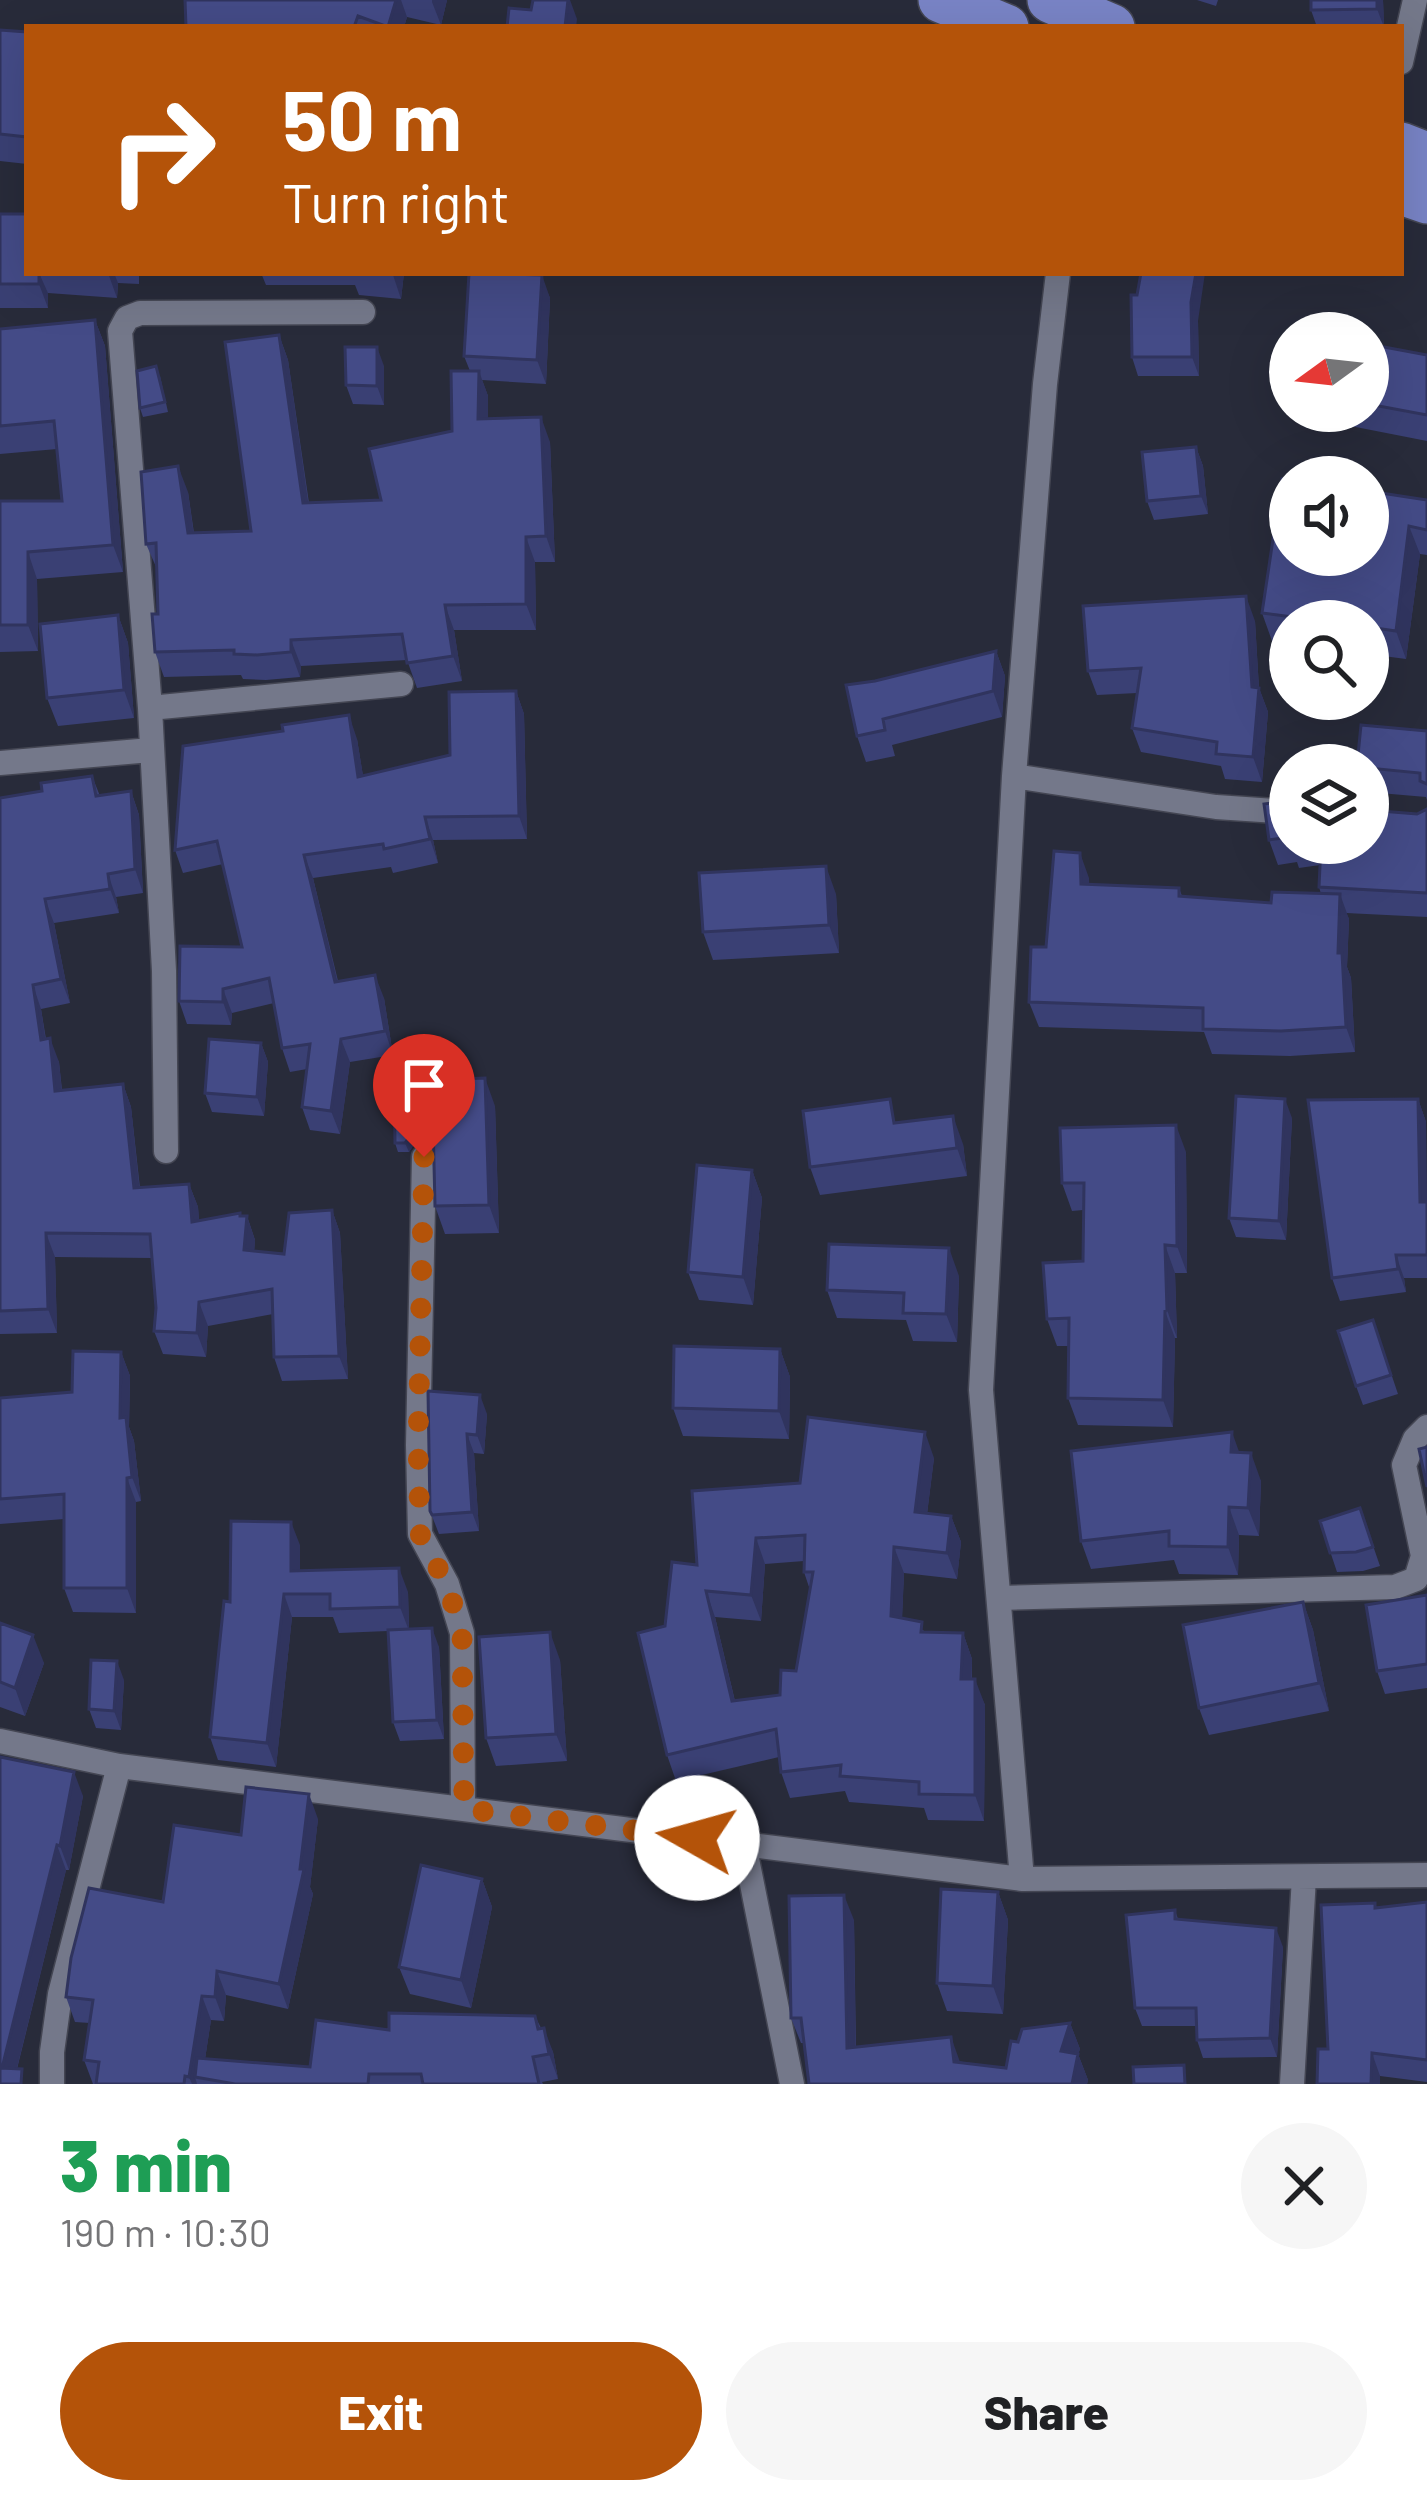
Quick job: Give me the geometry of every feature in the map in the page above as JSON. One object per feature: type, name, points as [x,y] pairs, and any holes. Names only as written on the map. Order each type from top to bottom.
[{"type":"highway","points":[[941,0],[999,24]]},
{"type":"highway","points":[[1050,0],[1105,24]]},
{"type":"street","points":[[1404,49],[1415,0]]},
{"type":"street","points":[[1022,1879],[981,1390],[1014,776],[1058,276]]},
{"type":"street","points":[[166,1151],[164,993],[149,708],[120,331],[127,318],[140,313],[363,312]]},
{"type":"street","points":[[149,708],[401,684]]},
{"type":"street","points":[[0,763],[151,750]]},
{"type":"street","points":[[1014,776],[1269,811]]},
{"type":"street","points":[[424,1157],[420,1534],[447,1585],[462,1633],[464,1809]]},
{"type":"street","points":[[1000,1598],[1395,1586],[1416,1579],[1424,1556],[1404,1465],[1415,1439],[1427,1427]]},
{"type":"street","points":[[0,1741],[119,1766],[1022,1879],[1427,1875]]},
{"type":"street","points":[[52,2084],[60,1994],[119,1766]]},
{"type":"street","points":[[744,1844],[792,2084]]},
{"type":"street","points":[[1292,2084],[1304,1877]]},
{"type":"building","points":[[185,0],[396,0],[389,24],[358,16],[355,24],[186,24]]},
{"type":"building","points":[[533,0],[568,0],[565,24],[507,24],[509,8],[531,10]]},
{"type":"building","points":[[1311,0],[1377,0],[1377,9],[1311,10]]},
{"type":"building","points":[[0,30],[24,32],[24,137],[0,134]]},
{"type":"building","points":[[0,214],[24,214],[24,276],[39,276],[39,284],[0,284]]},
{"type":"building","points":[[469,276],[542,276],[537,360],[464,356]]},
{"type":"building","points":[[1140,276],[1195,276],[1192,357],[1132,357],[1131,295],[1137,295]]},
{"type":"building","points":[[95,320],[113,545],[28,552],[28,625],[0,625],[0,501],[62,501],[54,421],[0,426],[0,329]]},
{"type":"building","points":[[279,335],[303,503],[381,500],[369,449],[452,431],[451,371],[479,371],[478,419],[541,417],[546,536],[526,537],[526,604],[445,605],[453,656],[407,663],[402,634],[291,640],[291,652],[257,655],[234,654],[234,650],[155,652],[156,543],[146,544],[141,472],[178,466],[188,533],[251,531],[225,342]]},
{"type":"building","points":[[345,347],[377,347],[377,386],[346,385]]},
{"type":"building","points":[[1389,348],[1427,355],[1427,415],[1389,408]]},
{"type":"building","points":[[156,366],[165,402],[140,408],[137,371]]},
{"type":"building","points":[[1196,447],[1201,496],[1147,501],[1142,452]]},
{"type":"building","points":[[1389,494],[1427,500],[1427,530],[1409,526],[1396,631],[1389,630],[1389,600],[1269,600],[1269,614],[1262,613],[1269,566],[1269,576],[1389,576]]},
{"type":"building","points":[[1246,596],[1252,687],[1259,688],[1253,757],[1216,754],[1217,742],[1132,728],[1141,668],[1088,671],[1083,606]]},
{"type":"building","points":[[118,615],[124,690],[47,698],[40,624]]},
{"type":"building","points":[[996,651],[993,691],[883,719],[885,730],[857,736],[846,685]]},
{"type":"building","points":[[516,691],[519,816],[425,817],[430,839],[384,849],[383,844],[304,855],[335,982],[375,975],[385,1031],[341,1039],[331,1111],[302,1107],[310,1044],[282,1048],[269,978],[223,989],[223,1002],[179,1001],[180,946],[242,947],[217,841],[175,850],[183,746],[283,731],[282,725],[349,715],[358,777],[450,755],[449,692]]},
{"type":"building","points":[[1361,725],[1427,731],[1427,784],[1420,781],[1420,773],[1389,770],[1389,744],[1359,744]]},
{"type":"building","points":[[92,776],[96,796],[131,791],[135,869],[108,874],[110,889],[45,899],[61,979],[33,985],[41,1040],[50,1038],[55,1091],[123,1084],[134,1188],[189,1184],[192,1222],[240,1213],[247,1216],[244,1250],[284,1254],[289,1213],[332,1210],[339,1356],[274,1357],[272,1289],[199,1302],[197,1333],[154,1331],[150,1234],[46,1233],[48,1309],[0,1311],[0,798],[42,791],[41,783]]},
{"type":"building","points":[[1269,803],[1269,840],[1264,804]]},
{"type":"building","points":[[1427,809],[1427,893],[1319,887],[1320,864],[1389,864],[1389,812],[1417,814]]},
{"type":"building","points":[[1054,851],[1080,853],[1081,884],[1179,888],[1179,896],[1271,903],[1272,892],[1340,894],[1338,953],[1342,953],[1346,1027],[1203,1029],[1203,1008],[1029,1002],[1031,947],[1046,947]]},
{"type":"building","points":[[826,866],[829,925],[703,932],[699,873]]},
{"type":"building","points":[[209,1039],[261,1043],[257,1097],[205,1093]]},
{"type":"building","points":[[394,1070],[418,1070],[418,1131],[405,1143],[395,1143]]},
{"type":"building","points":[[485,1078],[489,1205],[435,1206],[432,1080]]},
{"type":"building","points":[[1236,1096],[1285,1099],[1279,1221],[1229,1218]]},
{"type":"building","points":[[890,1099],[894,1123],[953,1116],[957,1148],[810,1167],[803,1111]]},
{"type":"building","points":[[1418,1099],[1420,1202],[1427,1202],[1427,1255],[1396,1255],[1398,1269],[1332,1278],[1308,1100]]},
{"type":"building","points":[[1176,1125],[1177,1246],[1165,1245],[1163,1400],[1068,1398],[1069,1318],[1047,1319],[1043,1263],[1083,1261],[1084,1183],[1062,1183],[1060,1128]]},
{"type":"building","points":[[697,1165],[752,1170],[743,1277],[688,1272]]},
{"type":"building","points":[[829,1244],[949,1248],[946,1314],[903,1313],[904,1293],[827,1290]]},
{"type":"building","points":[[1373,1320],[1391,1375],[1356,1386],[1338,1331]]},
{"type":"building","points":[[674,1346],[780,1349],[779,1411],[673,1408]]},
{"type":"building","points":[[73,1351],[121,1352],[120,1418],[126,1417],[132,1477],[127,1478],[127,1588],[64,1588],[64,1494],[0,1499],[0,1398],[72,1392]]},
{"type":"building","points":[[428,1391],[480,1395],[477,1435],[467,1434],[472,1512],[432,1515],[430,1511]]},
{"type":"building","points":[[808,1417],[925,1432],[915,1512],[951,1516],[947,1553],[894,1547],[891,1616],[922,1622],[921,1632],[963,1633],[961,1679],[975,1679],[975,1795],[919,1794],[919,1782],[840,1776],[841,1765],[781,1772],[776,1729],[667,1755],[638,1633],[665,1626],[672,1562],[697,1565],[692,1491],[800,1483]],"holes":[[[805,1535],[804,1572],[813,1572],[796,1671],[781,1670],[780,1695],[732,1701],[706,1591],[751,1595],[756,1538]]]},
{"type":"building","points":[[1232,1432],[1231,1452],[1251,1453],[1248,1508],[1229,1507],[1228,1547],[1169,1546],[1169,1531],[1081,1541],[1071,1451]]},
{"type":"building","points":[[1427,1447],[1427,1487],[1419,1449]]},
{"type":"building","points":[[1360,1508],[1373,1547],[1330,1553],[1320,1521]]},
{"type":"building","points":[[231,1521],[291,1522],[291,1571],[399,1568],[400,1607],[330,1609],[330,1594],[284,1594],[267,1743],[210,1737],[224,1601],[230,1602]]},
{"type":"building","points":[[1427,1595],[1427,1664],[1377,1671],[1366,1605]]},
{"type":"building","points":[[1303,1602],[1319,1683],[1199,1708],[1183,1625]]},
{"type":"building","points":[[0,1623],[33,1635],[15,1688],[0,1682]]},
{"type":"building","points":[[432,1628],[437,1720],[393,1722],[388,1630]]},
{"type":"building","points":[[550,1632],[556,1734],[486,1738],[479,1637]]},
{"type":"building","points":[[91,1660],[117,1661],[114,1711],[89,1709]]},
{"type":"building","points":[[0,1757],[74,1772],[60,1846],[2,2068],[22,2069],[21,2084],[0,2084]]},
{"type":"building","points":[[246,1787],[309,1794],[300,1869],[304,1869],[279,1984],[217,1971],[215,1997],[202,1996],[184,2084],[96,2084],[99,2062],[84,2060],[93,2000],[66,1997],[89,1888],[163,1902],[174,1825],[241,1835]]},
{"type":"building","points":[[421,1865],[482,1879],[461,1980],[399,1967]]},
{"type":"building","points":[[941,1889],[998,1892],[993,1986],[937,1983]]},
{"type":"building","points":[[844,1895],[847,2048],[951,2037],[954,2062],[1006,2068],[1011,2041],[1018,2042],[1022,2029],[1070,2023],[1061,2051],[1078,2054],[1072,2084],[809,2084],[801,2018],[791,2018],[789,1896]]},
{"type":"building","points":[[1427,1902],[1427,2060],[1372,2053],[1371,2084],[1317,2084],[1318,2049],[1328,2049],[1321,1905],[1375,1903],[1375,1908]]},
{"type":"building","points":[[1175,1910],[1175,1919],[1276,1928],[1270,2038],[1197,2040],[1196,2008],[1135,2008],[1126,1915]]},
{"type":"building","points":[[389,2013],[535,2016],[538,2029],[544,2028],[549,2054],[533,2057],[539,2084],[423,2084],[421,2074],[369,2074],[368,2084],[235,2084],[195,2077],[197,2058],[310,2067],[316,2020],[389,2030]]},
{"type":"building","points":[[1184,2065],[1185,2084],[1134,2084],[1133,2067]]},
{"type":"route","points":[[424,1157],[420,1534],[447,1585],[462,1633],[464,1809],[697,1838]]}]
